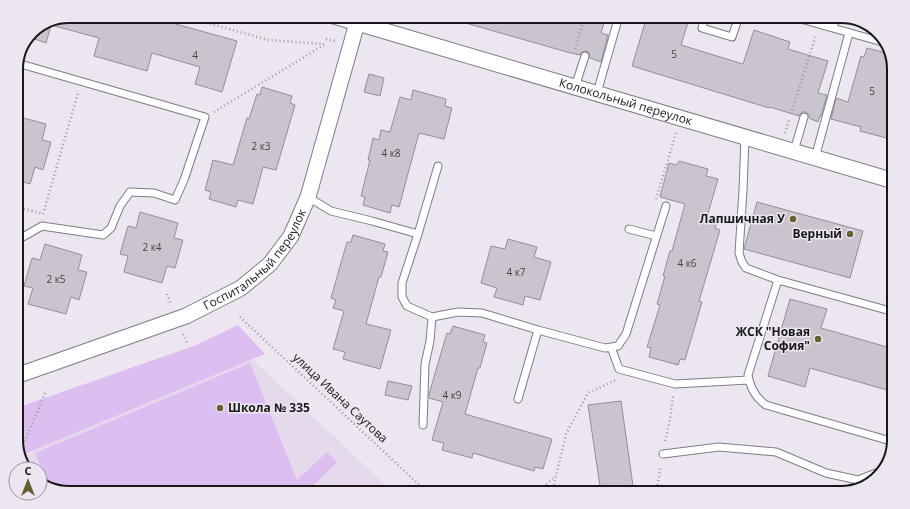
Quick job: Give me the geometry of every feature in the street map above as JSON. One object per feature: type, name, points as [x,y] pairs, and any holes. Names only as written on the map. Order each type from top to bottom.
[{"type":"street","name":"Госпитальный переулок","points":[[23,374],[186,316],[241,288],[270,264],[291,236],[308,197],[357,23]]},
{"type":"street","name":"Колокольный переулок","points":[[371,23],[575,87],[887,179]]},
{"type":"lane","points":[[597,93],[617,23]]},
{"type":"lane","points":[[703,23],[702,28],[732,37],[736,23]]},
{"type":"lane","points":[[816,23],[875,39]]},
{"type":"lane","points":[[833,28],[834,23]]},
{"type":"lane","points":[[815,158],[849,32]]},
{"type":"lane","points":[[575,87],[585,56]]},
{"type":"lane","points":[[23,65],[205,118],[184,180],[175,200],[154,193],[130,192],[120,206],[110,228],[103,235],[42,226],[23,237]]},
{"type":"lane","points":[[794,152],[804,117]]},
{"type":"lane","points":[[745,137],[739,253],[746,268],[778,280],[887,310]]},
{"type":"lane","points":[[438,166],[402,283],[402,297],[407,306],[432,316],[458,312],[482,313],[605,348],[618,346],[626,334],[666,206]]},
{"type":"lane","points":[[308,197],[331,210],[418,234]]},
{"type":"lane","points":[[629,229],[656,236]]},
{"type":"lane","points":[[778,280],[748,375],[750,383],[759,400],[766,405],[887,440]]},
{"type":"lane","points":[[423,425],[425,364],[430,341],[432,316]]},
{"type":"lane","points":[[518,399],[538,330]]},
{"type":"lane","points":[[611,347],[619,369],[675,384],[749,380]]},
{"type":"lane","points":[[663,454],[719,447],[776,452],[826,473],[858,480],[869,476]]},
{"type":"path","points":[[205,118],[324,44],[268,40],[208,23]]},
{"type":"path","points":[[574,53],[583,23]]},
{"type":"path","points":[[785,133],[820,24]]},
{"type":"path","points":[[326,39],[341,43]]},
{"type":"path","points":[[42,226],[43,214],[81,82]]},
{"type":"path","points":[[666,206],[655,202],[677,128]]},
{"type":"path","points":[[23,209],[43,214]]},
{"type":"path","points":[[167,294],[174,310]]},
{"type":"path","name":"улица Ивана Саутова","points":[[240,317],[421,486]]},
{"type":"path","points":[[181,330],[187,343]]},
{"type":"path","points":[[554,486],[566,434],[588,393],[632,372]]},
{"type":"path","points":[[657,486],[670,420],[675,384]]},
{"type":"path","points":[[23,445],[45,393]]},
{"type":"path","points":[[545,486],[556,476]]},
{"type":"shaded area","points":[[238,325],[265,354],[25,454],[23,443],[23,406],[194,346]]},
{"type":"shaded area","name":"Школа № 335","points":[[252,359],[387,486],[63,486],[48,481],[48,461],[29,461],[25,455]]},
{"type":"shaded area","name":"Школа № 335","points":[[250,363],[297,480],[327,452],[337,462],[313,486],[63,486],[48,481],[48,461],[38,461],[35,453]]},
{"type":"building","points":[[69,23],[172,23],[237,41],[222,92],[195,84],[200,67],[152,53],[147,71],[94,56],[99,38],[55,26]]},
{"type":"building","points":[[466,23],[604,23],[601,33],[608,35],[601,62],[590,58],[589,53],[586,51],[582,52],[580,55]]},
{"type":"building","points":[[645,23],[688,23],[681,45],[743,64],[754,30],[790,42],[788,49],[828,61],[818,93],[827,95],[818,122],[809,118],[809,115],[806,112],[802,112],[799,116],[632,66]]},
{"type":"building","points":[[50,28],[46,43],[35,39],[44,31]]},
{"type":"building","points":[[867,48],[885,54],[887,66],[887,138],[860,131],[861,127],[831,119],[836,98],[848,102],[861,56],[864,57]]},
{"type":"building","points":[[369,74],[384,78],[380,96],[364,92]]},
{"type":"building","points":[[262,87],[292,96],[290,103],[295,105],[276,170],[263,167],[253,204],[238,200],[236,207],[209,199],[211,192],[205,190],[213,160],[233,165],[247,118],[249,119],[257,94],[260,95]]},
{"type":"building","points":[[413,90],[446,99],[445,106],[452,108],[444,139],[419,133],[399,207],[392,205],[390,213],[363,205],[365,197],[361,196],[370,160],[368,160],[373,138],[379,140],[381,130],[390,132],[400,97],[411,100]]},
{"type":"building","points":[[23,118],[46,124],[42,140],[51,142],[43,170],[35,167],[30,184],[23,182]]},
{"type":"building","points":[[679,161],[708,169],[706,176],[718,179],[707,217],[717,220],[715,228],[720,230],[699,301],[702,302],[685,360],[680,359],[678,365],[649,357],[651,348],[647,347],[660,305],[657,304],[665,276],[663,276],[670,251],[672,251],[685,204],[660,197],[669,163],[677,165]]},
{"type":"building","points":[[757,202],[863,231],[850,278],[744,249]]},
{"type":"building","points":[[140,212],[178,223],[174,238],[183,240],[175,268],[167,266],[162,283],[124,272],[128,256],[120,254],[128,226],[136,228]]},
{"type":"building","points":[[353,235],[385,244],[383,251],[388,252],[381,277],[379,277],[366,324],[391,330],[380,369],[343,359],[345,352],[333,349],[344,311],[333,308],[336,300],[331,298],[347,242],[351,242]]},
{"type":"building","points":[[508,239],[537,247],[534,257],[551,262],[540,300],[525,296],[523,305],[494,297],[497,288],[481,283],[491,246],[505,249]]},
{"type":"building","points":[[45,244],[82,255],[78,270],[87,272],[79,300],[71,297],[66,314],[28,304],[33,288],[24,286],[32,258],[40,260]]},
{"type":"building","name":"ЖСК \"Новая София\"","points":[[790,299],[827,309],[821,328],[887,347],[887,390],[810,368],[805,387],[768,376]]},
{"type":"building","points":[[453,326],[485,335],[483,342],[487,343],[465,414],[552,439],[543,469],[535,467],[534,471],[473,453],[472,458],[442,450],[444,443],[432,440],[443,402],[429,398],[429,394],[447,333],[450,334]]},
{"type":"building","points":[[388,381],[412,386],[408,400],[385,395]]},
{"type":"building","points":[[621,401],[633,486],[600,486],[588,405]]},
{"type":"place","name":"Лапшичная У","points":[[793,219]]},
{"type":"place","name":"Верный","points":[[850,234]]},
{"type":"place","name":"ЖСК \"Новая София\"","points":[[818,339]]},
{"type":"place","name":"Школа № 335","points":[[220,408]]}]
